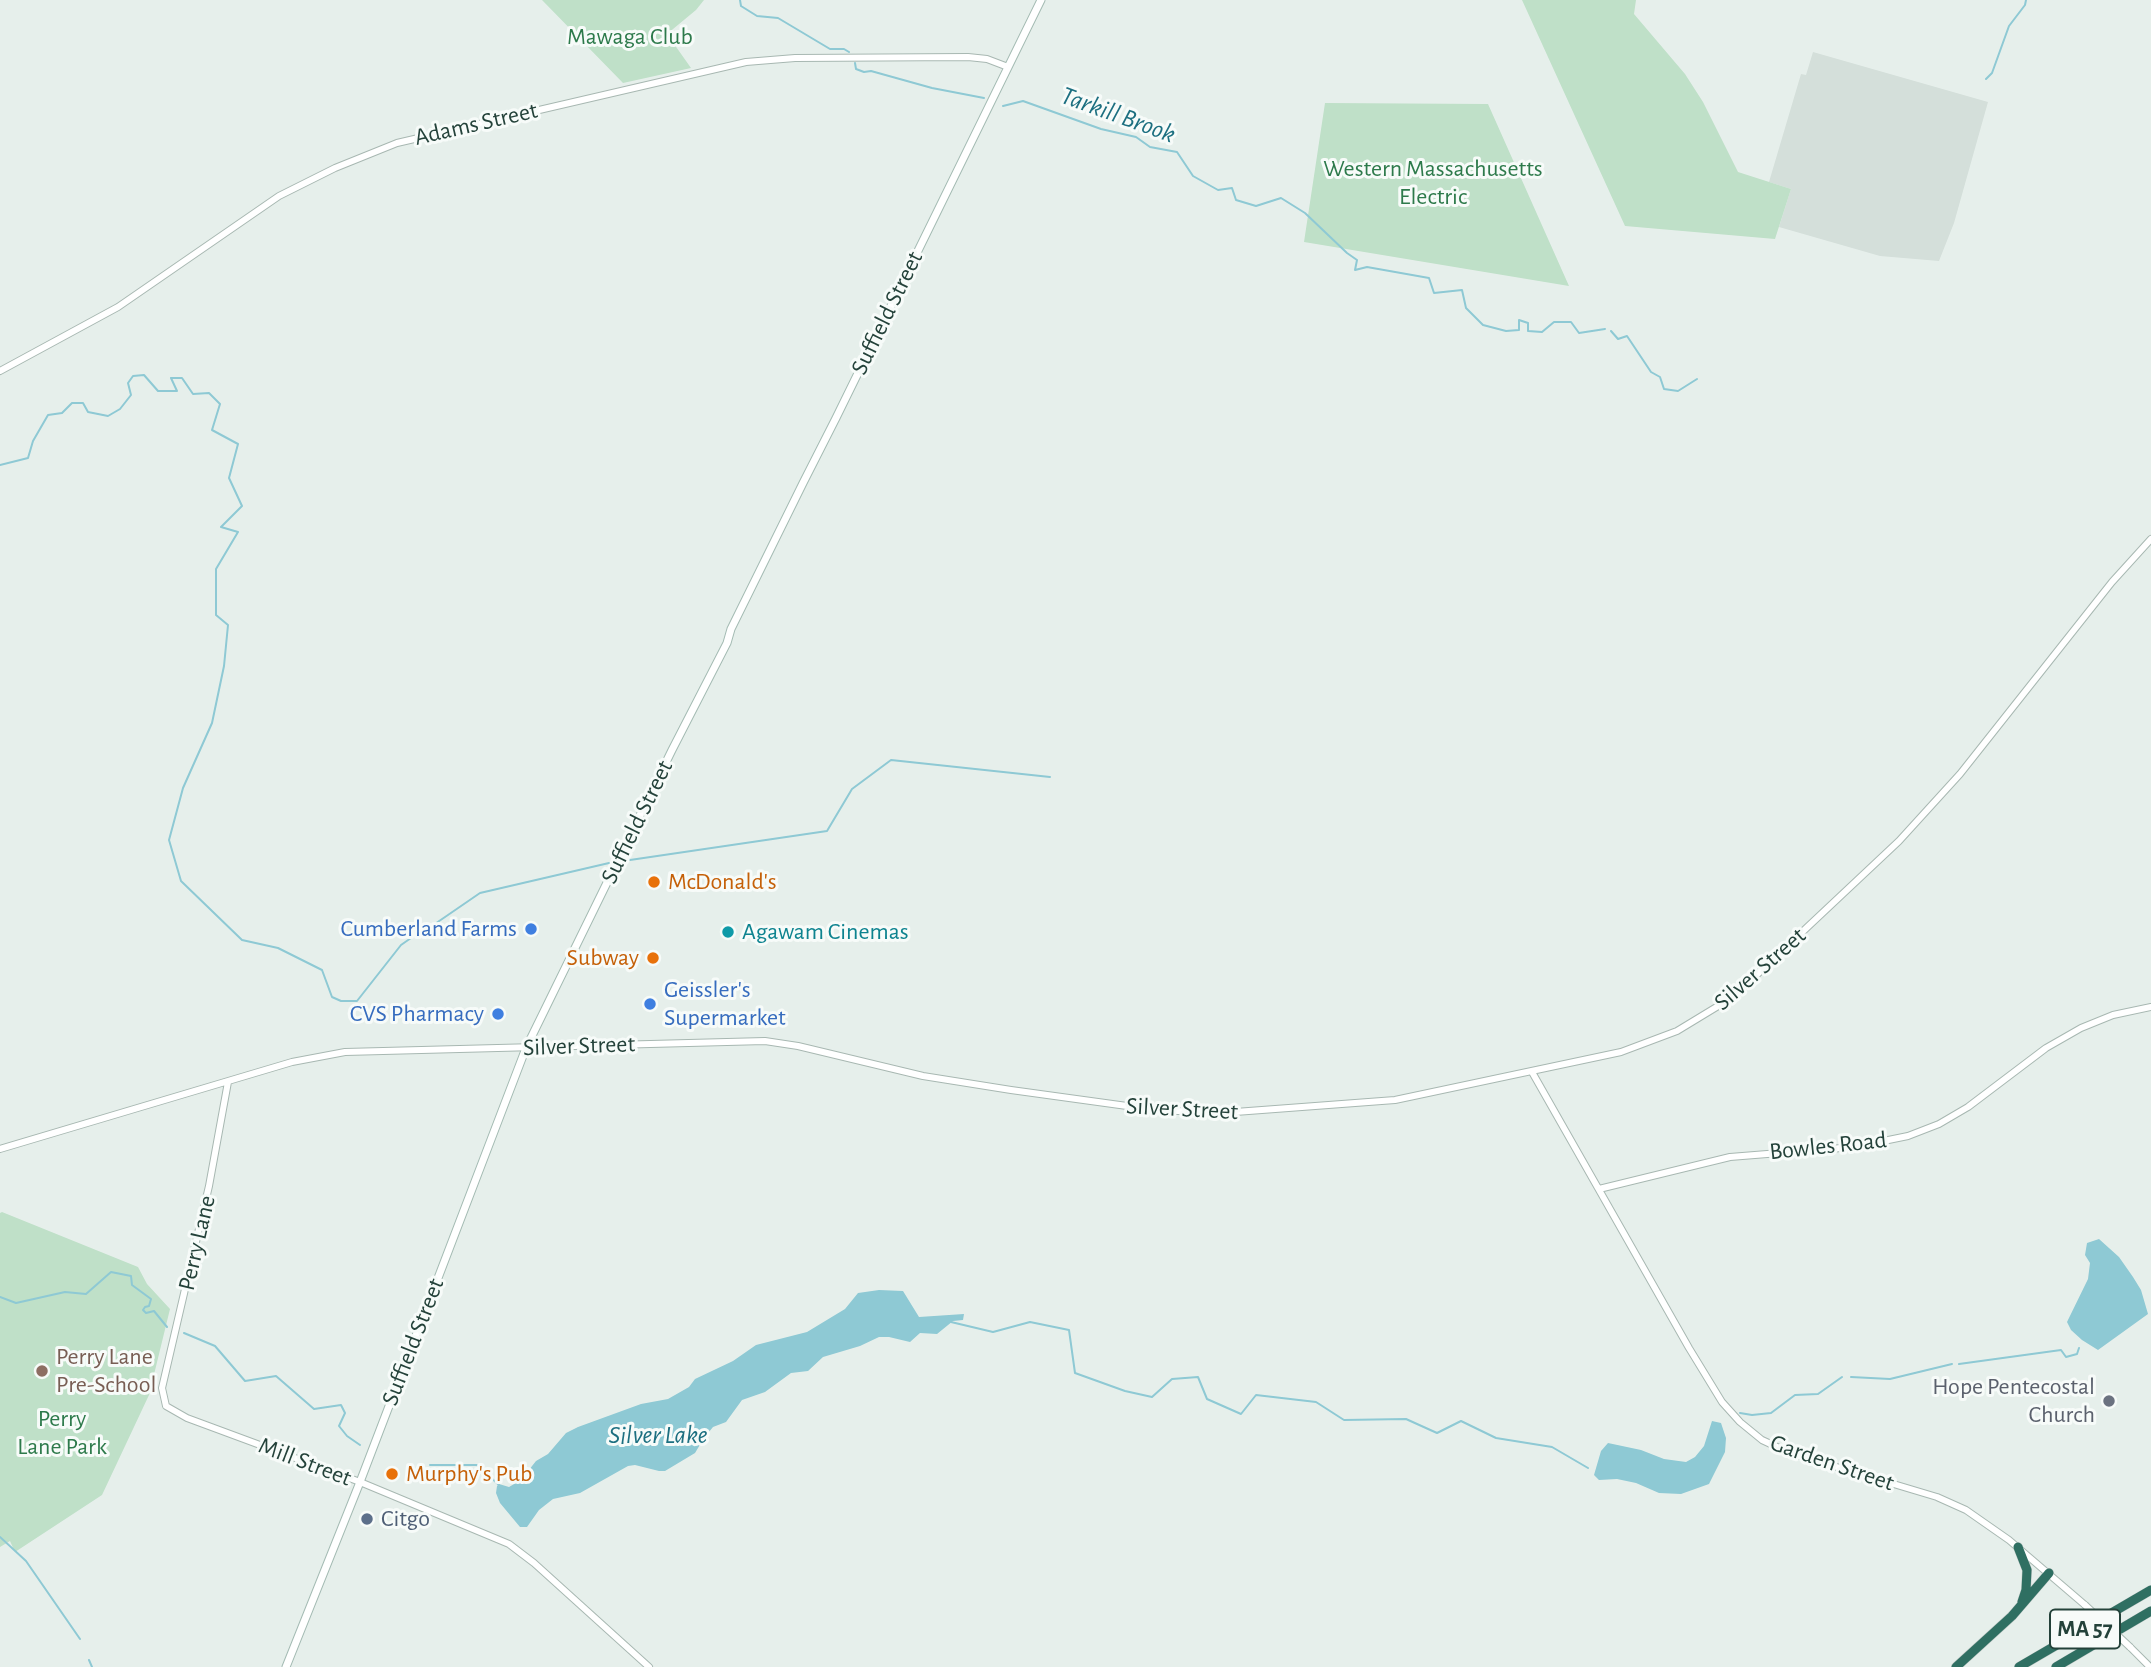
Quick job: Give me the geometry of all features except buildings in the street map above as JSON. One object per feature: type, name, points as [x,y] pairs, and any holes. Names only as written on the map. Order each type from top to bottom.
[{"type":"highway","points":[[2012,1616],[2023,1600],[2027,1585],[2026,1566],[2018,1547]]},
{"type":"highway","points":[[1956,1667],[2012,1616],[2049,1573]]},
{"type":"highway","name":"MA 57","points":[[2019,1667],[2151,1590]]},
{"type":"highway","name":"MA 57","points":[[2056,1667],[2151,1611]]},
{"type":"main road","name":"Suffield Street","points":[[286,1667],[360,1482],[526,1048],[1041,0]]},
{"type":"street","name":"Adams Street","points":[[0,371],[118,307],[279,196],[347,163],[397,143],[746,62],[795,58],[968,57],[987,59],[1008,67]]},
{"type":"street","name":"Silver Street","points":[[0,1149],[292,1062],[334,1053],[765,1041],[794,1045],[923,1076],[1098,1103],[1188,1112],[1256,1112],[1384,1102],[1608,1056],[1654,1041],[1686,1026],[1740,991],[1899,841],[1940,797],[2112,582],[2151,538]]},
{"type":"street","name":"Bowles Road","points":[[1599,1189],[1730,1157],[1854,1147],[1908,1136],[1959,1113],[2046,1048],[2081,1028],[2113,1016],[2151,1007]]},
{"type":"street","name":"Garden Street","points":[[1532,1072],[1689,1348],[1722,1402],[1748,1430],[1771,1445],[1794,1455],[1937,1497],[1982,1519],[2049,1573],[2150,1667]]},
{"type":"street","name":"Perry Lane","points":[[163,1402],[162,1388],[209,1186],[228,1082]]},
{"type":"street","name":"Mill Street","points":[[163,1402],[170,1410],[187,1418],[360,1482],[509,1544],[534,1563],[649,1667]]},
{"type":"shaded area","points":[[1813,52],[1988,102],[1954,223],[1939,261],[1880,256],[1779,227],[1791,189],[1769,182],[1801,74],[1806,75]]},
{"type":"green space","name":"Mawaga Club","points":[[542,0],[704,0],[667,34],[691,68],[623,83]]},
{"type":"green space","name":"Western Massachusetts Electric","points":[[1522,0],[1636,0],[1634,14],[1685,74],[1703,102],[1738,172],[1791,189],[1775,239],[1625,226]]},
{"type":"green space","name":"Western Massachusetts Electric","points":[[1325,103],[1488,104],[1569,286],[1304,242]]},
{"type":"green space","name":"Perry Lane Park","points":[[2,1212],[138,1267],[147,1284],[170,1309],[149,1395],[102,1495],[15,1552],[10,1541],[0,1547]]},
{"type":"water","points":[[2099,1239],[2119,1257],[2133,1277],[2141,1290],[2148,1314],[2098,1350],[2082,1340],[2067,1322],[2088,1279],[2090,1263],[2085,1255],[2087,1243]]},
{"type":"water","name":"Silver Lake","points":[[903,1291],[919,1317],[964,1314],[963,1320],[953,1321],[937,1334],[920,1333],[910,1342],[879,1337],[823,1357],[808,1371],[791,1373],[765,1392],[742,1400],[726,1422],[713,1427],[695,1453],[665,1471],[628,1466],[580,1493],[553,1499],[539,1510],[527,1527],[520,1527],[500,1503],[496,1493],[497,1486],[499,1484],[509,1487],[521,1480],[536,1461],[548,1454],[566,1433],[641,1404],[668,1399],[689,1387],[695,1379],[733,1361],[756,1345],[807,1332],[845,1309],[858,1293]]},
{"type":"water","points":[[1712,1421],[1721,1423],[1726,1438],[1725,1452],[1709,1484],[1681,1494],[1659,1493],[1636,1483],[1617,1479],[1599,1480],[1594,1475],[1601,1451],[1608,1443],[1641,1450],[1664,1459],[1686,1462],[1695,1457],[1704,1446]]},
{"type":"waterway","name":"Tarkill Brook","points":[[740,0],[741,6],[757,16],[778,18],[830,49],[844,49],[849,52]]},
{"type":"waterway","points":[[1986,79],[1992,73],[2009,26],[2026,0]]},
{"type":"waterway","name":"Tarkill Brook","points":[[855,63],[856,69],[864,72],[871,71],[932,88],[984,98]]},
{"type":"waterway","name":"Tarkill Brook","points":[[1003,106],[1023,101],[1101,129],[1136,137],[1150,147],[1177,152],[1193,176],[1218,190],[1232,188],[1236,200],[1256,206],[1281,198],[1305,213],[1357,260],[1355,270],[1367,267],[1429,278],[1434,293],[1462,290],[1466,308],[1483,325],[1506,331],[1519,330],[1519,320],[1528,323],[1528,331],[1542,332],[1554,322],[1571,322],[1579,333],[1605,329]]},
{"type":"waterway","name":"Tarkill Brook","points":[[1611,331],[1618,339],[1627,336],[1651,372],[1660,377],[1664,389],[1678,391],[1697,379]]},
{"type":"waterway","points":[[0,465],[28,458],[33,441],[48,415],[62,413],[72,403],[83,403],[88,412],[108,416],[120,409],[131,395],[128,383],[133,376],[144,375],[158,391],[177,391],[171,378],[182,378],[193,394],[209,393],[220,404],[212,430],[238,444],[229,478],[242,506],[221,527],[238,532],[216,569],[216,615],[228,625],[224,666],[212,723],[183,788],[169,840],[181,881],[242,940],[278,948],[322,970],[332,997],[341,1001],[357,1001],[401,945],[411,938]]},
{"type":"waterway","points":[[630,860],[827,831],[852,789],[891,760],[1050,777]]},
{"type":"waterway","points":[[429,928],[480,893],[609,863]]},
{"type":"waterway","points":[[0,1297],[16,1303],[65,1292],[86,1294],[111,1272],[131,1276],[132,1285],[151,1299],[149,1306],[143,1310],[146,1313],[154,1311],[167,1327]]},
{"type":"waterway","points":[[951,1322],[993,1332],[1030,1322],[1069,1330],[1075,1373],[1125,1391],[1152,1397],[1172,1379],[1198,1377],[1207,1399],[1241,1414],[1256,1395],[1316,1402],[1344,1420],[1406,1419],[1437,1433],[1461,1421],[1496,1438],[1552,1447],[1588,1468]]},
{"type":"waterway","points":[[184,1333],[215,1346],[245,1381],[276,1376],[314,1409],[341,1405],[345,1413],[339,1426],[360,1445]]},
{"type":"waterway","points":[[1959,1364],[2061,1350],[2066,1357],[2077,1354],[2079,1348]]},
{"type":"waterway","points":[[1851,1377],[1890,1379],[1952,1364]]},
{"type":"waterway","points":[[1740,1413],[1771,1413],[1795,1395],[1818,1394],[1842,1377]]},
{"type":"waterway","points":[[430,1465],[477,1465],[499,1485]]},
{"type":"waterway","points":[[0,1537],[26,1561],[80,1639]]},
{"type":"waterway","points":[[89,1660],[92,1667]]},
{"type":"place","name":"McDonald's","points":[[654,882]]},
{"type":"place","name":"Cumberland Farms","points":[[531,929]]},
{"type":"place","name":"Agawam Cinemas","points":[[728,932]]},
{"type":"place","name":"Subway","points":[[653,958]]},
{"type":"place","name":"Geissler's Supermarket","points":[[650,1004]]},
{"type":"place","name":"CVS Pharmacy","points":[[498,1014]]},
{"type":"place","name":"Perry Lane Pre-School","points":[[42,1371]]},
{"type":"place","name":"Hope Pentecostal Church","points":[[2109,1401]]},
{"type":"place","name":"Murphy's Pub","points":[[392,1474]]},
{"type":"place","name":"Citgo","points":[[367,1519]]}]
